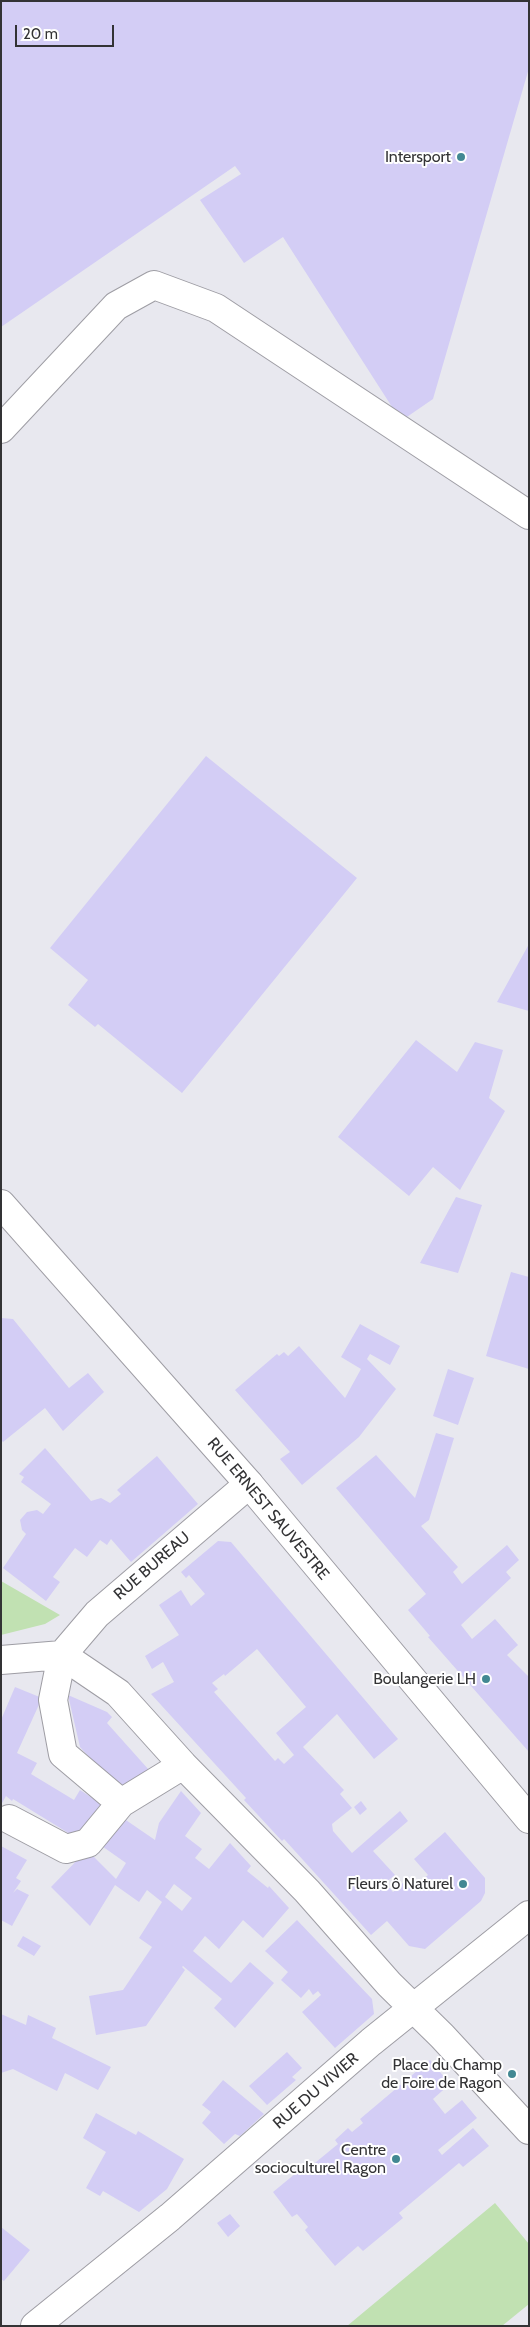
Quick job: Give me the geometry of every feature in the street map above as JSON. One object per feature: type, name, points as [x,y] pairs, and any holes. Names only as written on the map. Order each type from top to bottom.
[{"type":"street","points":[[1,429],[116,306],[154,286],[216,308],[529,515]]},
{"type":"street","name":"RUE ERNEST SAUVESTRE","points":[[1,1204],[249,1484],[529,1819]]},
{"type":"street","name":"RUE BUREAU","points":[[62,1655],[97,1614],[249,1484]]},
{"type":"street","points":[[62,1655],[52,1700],[62,1754],[121,1803]]},
{"type":"street","points":[[1,1660],[62,1655],[118,1694],[183,1765],[307,1891],[389,1984],[442,2036],[529,2130]]},
{"type":"street","points":[[9,1819],[66,1849],[88,1843],[121,1803],[183,1765]]},
{"type":"street","name":"RUE DU VIVIER","points":[[35,2326],[170,2217],[413,2008],[529,1915]]},
{"type":"green space","points":[[1,1581],[60,1615],[45,1624],[1,1635]]},
{"type":"green space","points":[[495,2203],[529,2244],[529,2304],[502,2326],[347,2326]]},
{"type":"building","points":[[1,1],[529,1],[529,68],[433,399],[401,421],[283,237],[244,263],[200,200],[241,174],[235,166],[1,327]]},
{"type":"building","points":[[206,756],[357,878],[182,1093],[98,1024],[95,1027],[68,1005],[88,980],[50,948]]},
{"type":"building","points":[[529,944],[529,1011],[497,1002]]},
{"type":"building","points":[[416,1040],[457,1072],[475,1042],[503,1050],[489,1098],[505,1111],[460,1190],[433,1167],[409,1196],[338,1137]]},
{"type":"building","points":[[456,1197],[482,1205],[458,1273],[420,1263]]},
{"type":"building","points":[[511,1272],[529,1277],[529,1369],[486,1356]]},
{"type":"building","points":[[1,1318],[13,1319],[69,1388],[88,1373],[104,1392],[63,1431],[45,1408],[3,1442],[1,1440]]},
{"type":"building","points":[[360,1324],[400,1346],[390,1365],[370,1354],[367,1359],[396,1389],[359,1437],[302,1485],[280,1459],[290,1452],[235,1390],[277,1354],[279,1356],[284,1352],[288,1356],[299,1346],[345,1398],[361,1369],[341,1357]]},
{"type":"building","points":[[448,1369],[474,1378],[458,1425],[433,1416]]},
{"type":"building","points":[[436,1433],[454,1438],[429,1520],[421,1526],[458,1567],[453,1572],[462,1584],[507,1545],[519,1560],[506,1572],[511,1578],[461,1625],[472,1639],[495,1619],[518,1645],[507,1655],[529,1677],[529,1752],[428,1637],[430,1636],[408,1610],[426,1594],[336,1488],[376,1455],[415,1498]]},
{"type":"building","points":[[45,1448],[91,1501],[101,1498],[110,1503],[121,1494],[117,1490],[157,1456],[198,1504],[131,1562],[111,1539],[107,1545],[100,1540],[87,1557],[75,1548],[53,1577],[60,1582],[46,1601],[3,1568],[26,1534],[22,1530],[20,1520],[27,1512],[37,1510],[43,1514],[51,1504],[21,1482],[24,1477],[19,1474]]},
{"type":"building","points":[[218,1541],[231,1542],[398,1739],[374,1759],[337,1714],[303,1747],[344,1790],[340,1794],[352,1808],[332,1824],[333,1831],[352,1853],[400,1811],[408,1821],[373,1851],[395,1875],[385,1883],[393,1892],[405,1881],[411,1889],[428,1875],[414,1859],[445,1832],[485,1878],[485,1893],[481,1901],[425,1949],[409,1946],[387,1921],[371,1935],[284,1839],[282,1841],[244,1800],[246,1798],[151,1694],[174,1682],[163,1662],[152,1669],[145,1656],[179,1635],[159,1605],[181,1590],[191,1606],[205,1594],[189,1575],[186,1578],[181,1572]],"holes":[[[257,1649],[306,1707],[276,1733],[294,1755],[284,1764],[278,1758],[275,1761],[214,1692],[218,1689],[212,1683],[224,1674],[225,1676]]]},
{"type":"building","points":[[15,1687],[42,1698],[17,1753],[37,1763],[31,1774],[74,1800],[80,1790],[103,1805],[82,1839],[70,1834],[6,1796],[1,1805],[1,1720]]},
{"type":"building","points":[[68,1695],[107,1712],[112,1717],[107,1723],[149,1770],[120,1791],[80,1747]]},
{"type":"building","points":[[181,1791],[201,1813],[185,1836],[202,1849],[195,1858],[209,1869],[230,1843],[251,1866],[247,1871],[268,1888],[269,1886],[289,1908],[263,1938],[243,1920],[219,1949],[205,1936],[193,1951],[231,1983],[250,1962],[274,1983],[235,2028],[214,2008],[222,1999],[183,1966],[185,1970],[146,2026],[96,2035],[89,1996],[123,1990],[152,1947],[139,1938],[162,1902],[147,1890],[139,1902],[115,1885],[90,1926],[51,1887],[87,1850],[116,1879],[126,1863],[99,1844],[120,1816],[155,1840],[159,1823]],"holes":[[[174,1884],[192,1898],[182,1911],[165,1897]]]},
{"type":"building","points":[[361,1801],[367,1809],[360,1815],[354,1807]]},
{"type":"building","points":[[1,1846],[27,1860],[16,1878],[21,1881],[13,1893],[17,1889],[29,1895],[12,1926],[1,1920]]},
{"type":"building","points":[[297,1920],[372,1999],[374,2014],[335,2048],[302,2012],[321,1995],[318,1991],[313,1995],[309,1989],[301,1998],[281,1980],[288,1972],[265,1951]]},
{"type":"building","points":[[23,1936],[41,1946],[34,1956],[17,1946]]},
{"type":"building","points":[[1,2014],[26,2025],[28,2015],[56,2028],[52,2038],[111,2067],[98,2090],[65,2073],[57,2091],[13,2069],[1,2073]]},
{"type":"building","points":[[287,2052],[302,2068],[292,2077],[296,2080],[267,2105],[249,2086]]},
{"type":"building","name":"Centre socioculturel Ragon","points":[[430,2060],[450,2084],[433,2099],[445,2114],[462,2100],[477,2118],[438,2150],[442,2155],[473,2128],[489,2146],[463,2167],[459,2163],[399,2213],[403,2218],[363,2251],[358,2246],[335,2266],[305,2230],[308,2227],[297,2214],[292,2217],[273,2192],[307,2164],[310,2167],[338,2144],[335,2140],[348,2128],[352,2132],[363,2123],[360,2119]]},
{"type":"building","points":[[223,2080],[264,2114],[240,2136],[235,2134],[224,2144],[202,2123],[211,2112],[202,2105]]},
{"type":"building","points":[[96,2113],[136,2135],[138,2131],[184,2159],[167,2189],[139,2212],[103,2191],[100,2196],[86,2188],[106,2152],[83,2138]]},
{"type":"building","points":[[230,2214],[240,2226],[228,2237],[217,2223]]},
{"type":"building","points":[[1,2227],[30,2250],[4,2281],[1,2279]]},
{"type":"place","name":"Intersport","points":[[461,157]]},
{"type":"place","name":"Boulangerie LH","points":[[486,1679]]},
{"type":"place","name":"Fleurs ô Naturel","points":[[463,1884]]},
{"type":"place","name":"Place du Champ de Foire de Ragon","points":[[512,2074]]},
{"type":"place","name":"Centre socioculturel Ragon","points":[[396,2159]]}]
